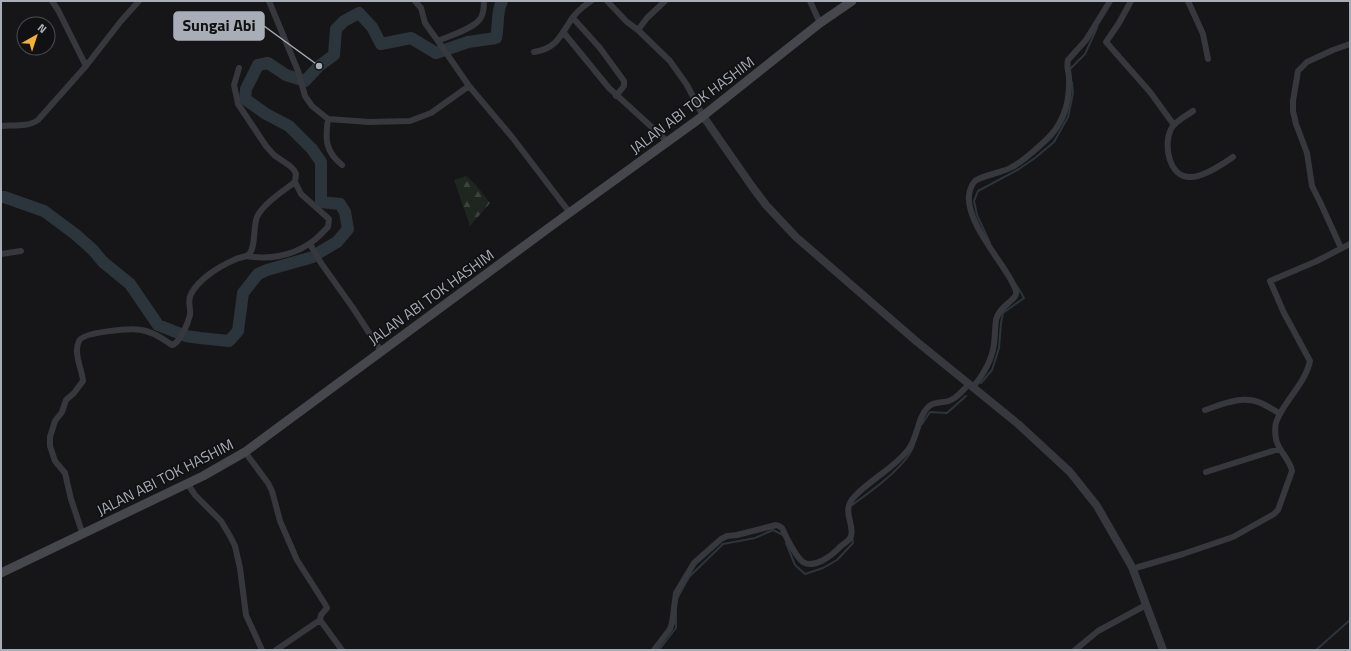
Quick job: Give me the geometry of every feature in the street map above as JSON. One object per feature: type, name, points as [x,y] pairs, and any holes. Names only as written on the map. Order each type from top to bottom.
[{"type":"main road","name":"JALAN ABI TOK HASHIM","points":[[1,573],[83,535],[203,476],[245,452],[703,116],[820,23],[852,1]]},
{"type":"street","points":[[52,1],[86,66]]},
{"type":"street","points":[[1,126],[35,123],[86,66],[121,21],[139,1]]},
{"type":"street","points":[[269,1],[299,74],[305,96],[312,106],[328,119],[369,122],[410,121],[431,113],[469,86]]},
{"type":"street","points":[[415,1],[421,8],[425,23],[469,86],[512,137],[570,213]]},
{"type":"street","points":[[438,41],[474,25],[481,19],[484,1]]},
{"type":"street","points":[[534,52],[548,48],[556,42],[581,8],[591,1]]},
{"type":"street","points":[[608,1],[627,22],[638,30],[678,70],[703,116],[750,185],[766,205],[796,237],[916,341],[1018,424],[1070,472],[1097,506],[1132,569],[1163,650]]},
{"type":"street","points":[[638,30],[647,18],[664,1]]},
{"type":"street","points":[[810,1],[820,23]]},
{"type":"street","points":[[654,650],[670,629],[676,593],[681,583],[694,563],[721,539],[771,526],[780,526],[798,556],[804,562],[815,563],[824,560],[833,554],[840,546],[848,541],[851,536],[849,504],[855,496],[908,450],[914,440],[924,413],[928,407],[934,403],[951,400],[971,386],[984,372],[993,352],[997,316],[1015,297],[1016,294],[1011,281],[992,251],[970,209],[969,200],[971,186],[976,181],[1012,167],[1026,158],[1050,136],[1063,117],[1066,109],[1069,89],[1068,60],[1086,40],[1110,1]]},
{"type":"street","points":[[1131,1],[1119,23],[1106,42],[1150,92],[1174,125]]},
{"type":"street","points":[[1188,1],[1203,34],[1208,59]]},
{"type":"street","points":[[573,18],[600,48],[624,81],[624,86],[616,96]]},
{"type":"street","points":[[564,33],[616,96],[668,142]]},
{"type":"street","points":[[1341,248],[1312,186],[1307,153],[1296,124],[1293,111],[1293,101],[1298,71],[1307,62],[1350,44]]},
{"type":"street","points":[[83,535],[71,499],[66,473],[55,461],[51,450],[50,437],[55,420],[62,412],[66,400],[74,393],[83,381],[77,351],[79,341],[83,336],[91,334],[123,330],[142,330],[161,338],[172,345],[176,343],[186,328],[190,314],[190,297],[198,284],[235,259],[246,256],[259,258],[281,256],[310,244],[328,227],[329,219],[301,194],[295,182],[296,174],[294,170],[274,155],[266,146],[238,104],[234,85],[239,68]]},
{"type":"street","points":[[1193,111],[1174,125],[1168,136],[1167,152],[1171,162],[1179,173],[1182,176],[1194,177],[1201,175],[1233,157]]},
{"type":"street","points":[[328,119],[326,132],[327,146],[331,155],[342,165]]},
{"type":"street","points":[[246,256],[249,255],[251,251],[254,238],[254,224],[260,212],[280,193],[295,182]]},
{"type":"street","points":[[310,244],[321,263],[381,351]]},
{"type":"street","points":[[1132,569],[1233,537],[1274,514],[1281,504],[1292,471],[1279,448],[1275,429],[1276,421],[1294,393],[1310,361],[1284,313],[1270,281],[1317,261],[1350,244]]},
{"type":"street","points":[[1,254],[21,251]]},
{"type":"street","points":[[1205,410],[1233,400],[1249,399],[1261,403],[1280,414]]},
{"type":"street","points":[[1206,472],[1279,448]]},
{"type":"street","points":[[245,452],[268,483],[272,491],[280,521],[297,560],[327,608],[321,615],[320,620],[276,650]]},
{"type":"street","points":[[187,483],[195,495],[221,521],[235,546],[240,568],[246,615],[262,650]]},
{"type":"street","points":[[1075,650],[1098,631],[1146,605]]},
{"type":"street","points":[[320,620],[342,650]]},
{"type":"green space","points":[[466,176],[475,184],[490,203],[470,226],[454,180]]},
{"type":"waterway","points":[[320,252],[337,242],[348,229],[345,212],[340,204],[321,202],[321,162],[312,149],[289,126],[266,114],[245,99],[246,89],[258,65],[268,63],[286,75],[305,81],[319,66],[334,55],[336,29],[344,21],[359,13],[372,27],[381,44],[411,38],[436,53],[468,42],[496,38],[499,10],[502,1]]},
{"type":"waterway","points":[[1070,70],[1085,54],[1097,28]]},
{"type":"waterway","points":[[990,243],[977,215],[974,201],[978,191],[1019,169],[1054,142],[1068,117],[1073,93],[1072,82]]},
{"type":"waterway","points":[[1,197],[44,211],[75,234],[93,250],[103,262],[130,284],[158,325],[186,336],[229,341],[238,331],[243,293],[258,274],[313,257]]},
{"type":"waterway","points":[[981,383],[992,370],[999,348],[1003,313],[1024,298],[1017,286]]},
{"type":"waterway","points":[[922,424],[930,412],[947,413],[966,396]]},
{"type":"waterway","points":[[852,505],[878,486],[896,470],[910,453],[914,445]]},
{"type":"waterway","points":[[678,597],[689,577],[723,544],[755,538],[773,530],[783,535]]},
{"type":"waterway","points":[[786,543],[795,565],[805,574],[823,568],[837,560],[853,543],[852,537]]},
{"type":"waterway","points":[[659,650],[676,628],[676,611]]},
{"type":"waterway","points":[[1316,650],[1350,620]]},
{"type":"place","name":"Sungai Abi","points":[[319,66]]}]
